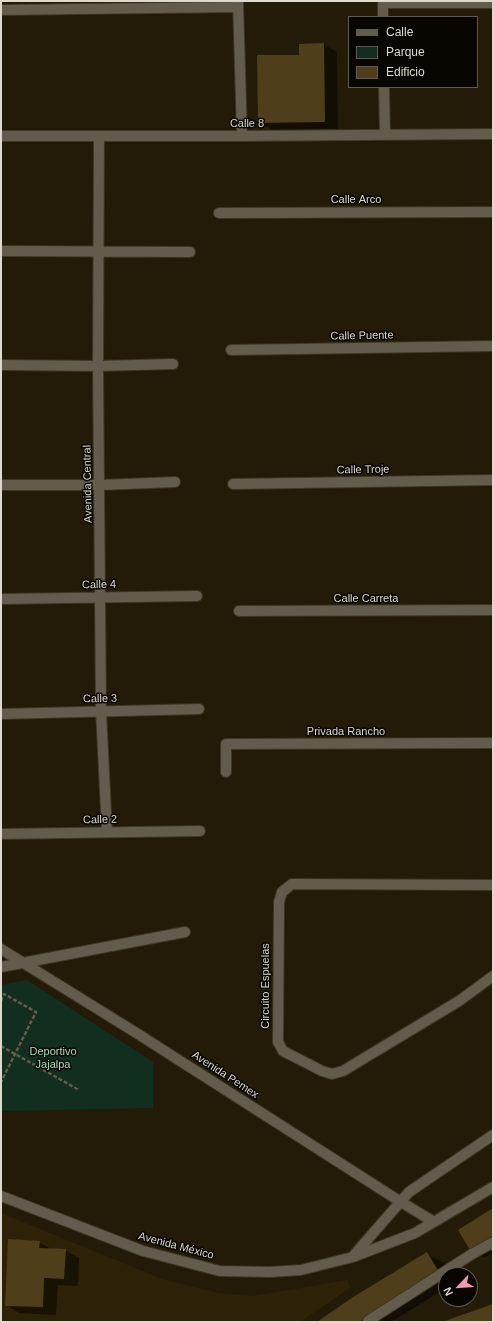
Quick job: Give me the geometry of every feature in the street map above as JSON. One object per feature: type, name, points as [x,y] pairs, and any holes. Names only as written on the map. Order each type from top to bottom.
[{"type":"street","points":[[383,16],[383,2],[493,3]]},
{"type":"street","points":[[1,10],[238,4],[242,136]]},
{"type":"street","points":[[384,88],[385,134]]},
{"type":"street","name":"Calle 8","points":[[1,136],[493,134]]},
{"type":"street","name":"Avenida Central","points":[[99,136],[98,366],[101,711],[107,832]]},
{"type":"street","name":"Calle Arco","points":[[219,212],[493,212]]},
{"type":"street","points":[[1,251],[190,252]]},
{"type":"street","name":"Calle Puente","points":[[231,350],[493,346]]},
{"type":"street","points":[[1,365],[98,366],[173,364]]},
{"type":"street","name":"Calle Troje","points":[[233,484],[493,480]]},
{"type":"street","points":[[1,485],[100,486],[175,482]]},
{"type":"street","name":"Calle 4","points":[[1,599],[197,596]]},
{"type":"street","name":"Calle Carreta","points":[[239,611],[493,610]]},
{"type":"street","name":"Calle 3","points":[[1,714],[199,709]]},
{"type":"street","name":"Privada Rancho","points":[[226,772],[226,744],[493,743]]},
{"type":"street","name":"Calle 2","points":[[1,834],[200,831]]},
{"type":"street","name":"Circuito Espuelas","points":[[493,885],[292,884],[282,892],[279,902],[278,1042],[283,1051],[322,1071],[332,1074],[342,1071],[459,1001],[493,976]]},
{"type":"street","points":[[1,967],[185,932]]},
{"type":"street","name":"Avenida Pemex","points":[[1,949],[434,1222]]},
{"type":"street","points":[[353,1257],[409,1192],[493,1135]]},
{"type":"street","name":"Avenida México","points":[[1,1196],[143,1251],[220,1271],[269,1272],[301,1270],[353,1257],[415,1233],[493,1187]]},
{"type":"street","points":[[368,1322],[472,1254],[493,1244]]},
{"type":"path","points":[[1,1001],[4,994],[36,1012],[1,1082]]},
{"type":"path","points":[[1,1046],[78,1090]]},
{"type":"shaded area","points":[[1,1213],[162,1279],[219,1293],[253,1296],[348,1280],[350,1288],[300,1322],[1,1322]]},
{"type":"green space","name":"Deportivo Jajalpa","points":[[27,980],[153,1062],[153,1108],[1,1111],[1,985]]},
{"type":"building","points":[[324,43],[325,122],[258,123],[257,55],[299,55],[299,44]]},
{"type":"building","points":[[493,1208],[493,1236],[470,1250],[458,1230]]},
{"type":"building","points":[[8,1239],[40,1241],[39,1248],[66,1249],[64,1279],[44,1278],[43,1307],[5,1306]]},
{"type":"building","points":[[427,1252],[438,1270],[438,1273],[359,1322],[317,1322],[350,1299]]},
{"type":"building","points":[[493,1304],[493,1322],[442,1322]]}]
